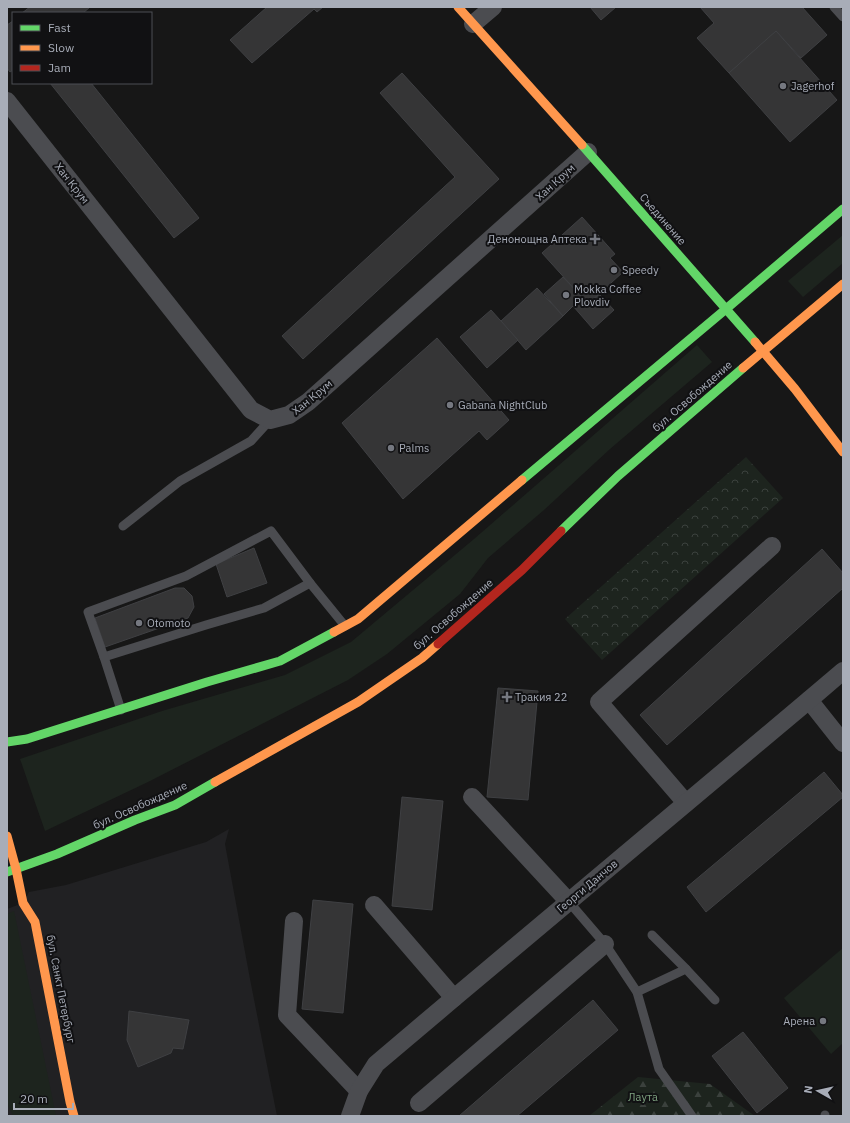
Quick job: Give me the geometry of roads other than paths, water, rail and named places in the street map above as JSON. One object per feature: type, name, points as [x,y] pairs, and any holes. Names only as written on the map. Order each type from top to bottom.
[{"type":"main road","name":"Съединение","points":[[458,7],[763,351],[795,389],[843,452]]},
{"type":"main road","points":[[7,742],[27,739],[207,682],[280,661],[358,618],[843,209]]},
{"type":"main road","name":"бул. Освобождение","points":[[7,872],[56,854],[135,820],[175,805],[358,702],[422,658],[522,570],[618,476],[843,284]]},
{"type":"main road","name":"бул. Санкт Петербург","points":[[7,836],[24,903],[35,922],[74,1116]]},
{"type":"street","points":[[473,24],[493,7]]},
{"type":"street","name":"Хан Крум","points":[[7,101],[251,410],[270,420],[289,415],[308,402],[588,152]]},
{"type":"street","points":[[686,803],[599,702],[772,546]]},
{"type":"street","name":"Георги Данчов","points":[[350,1116],[359,1091],[376,1064],[843,671]]},
{"type":"street","points":[[810,700],[843,742]]},
{"type":"street","points":[[472,797],[569,902]]},
{"type":"street","points":[[374,905],[454,998]]},
{"type":"street","points":[[294,921],[287,1015],[359,1091]]},
{"type":"street","points":[[419,1103],[605,944]]},
{"type":"lane","points":[[834,7],[843,17]]},
{"type":"lane","points":[[123,526],[180,481],[251,441],[270,420]]},
{"type":"lane","points":[[121,710],[88,612],[186,576],[271,531],[345,626]]},
{"type":"lane","points":[[104,657],[264,608],[310,583]]},
{"type":"lane","points":[[569,902],[605,944],[637,992],[659,1069],[692,1116]]},
{"type":"lane","points":[[652,935],[715,1000]]},
{"type":"lane","points":[[637,992],[686,969]]},
{"type":"place","name":"Jagerhof","points":[[783,86]]},
{"type":"place","name":"Денонощна Аптека","points":[[595,239]]},
{"type":"place","name":"Speedy","points":[[614,270]]},
{"type":"place","name":"Mokka Coffee Plovdiv","points":[[566,295]]},
{"type":"place","name":"Gabana NightClub","points":[[450,405]]},
{"type":"place","name":"Palms","points":[[391,448]]},
{"type":"place","name":"Otomoto","points":[[139,623]]},
{"type":"place","name":"Тракия 22","points":[[507,697]]},
{"type":"place","name":"Арена","points":[[823,1021]]},
{"type":"park label","name":"Лаута","points":[[643,1097]]}]
